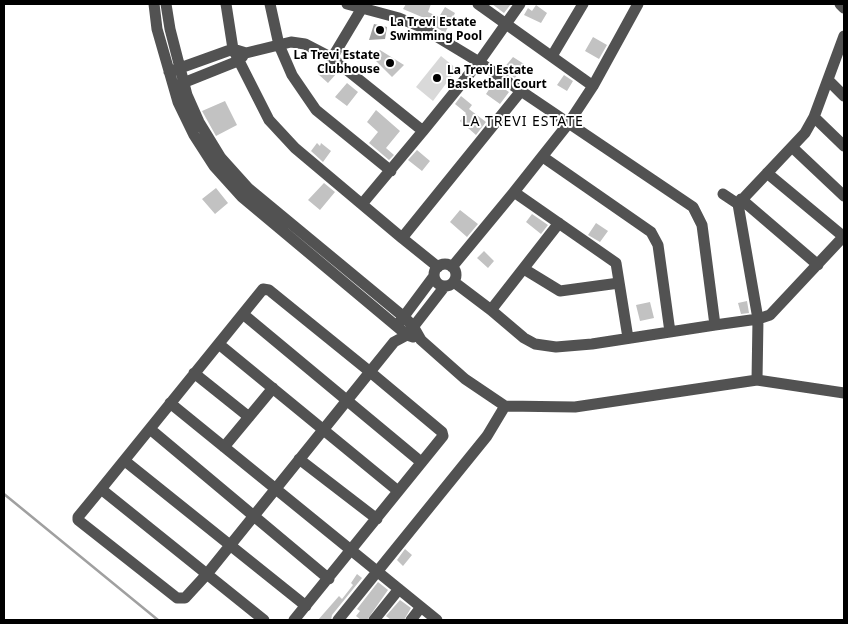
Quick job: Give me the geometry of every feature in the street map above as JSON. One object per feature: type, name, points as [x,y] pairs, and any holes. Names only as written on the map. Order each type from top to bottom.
[{"type":"street","points":[[154,4],[157,29],[174,70],[178,85],[187,96],[199,122],[216,151],[245,192],[410,330],[465,379],[505,406],[575,407],[758,380],[844,393]]},
{"type":"street","points":[[166,4],[174,70]]},
{"type":"street","points":[[226,4],[234,49],[242,57],[269,120],[280,132],[402,238],[436,272],[436,281],[449,284],[490,310],[524,338],[546,347],[592,344],[758,319],[770,315],[844,236],[767,173]]},
{"type":"street","points":[[270,4],[279,45],[292,75],[316,110],[391,171]]},
{"type":"street","points":[[347,4],[399,18],[421,27],[478,62],[693,207],[702,226],[715,325]]},
{"type":"street","points":[[478,4],[593,86]]},
{"type":"street","points":[[362,204],[391,171],[478,62],[520,4]]},
{"type":"street","points":[[552,56],[583,4]]},
{"type":"street","points":[[452,267],[568,124],[593,86],[638,4]]},
{"type":"street","points":[[840,4],[844,8]]},
{"type":"street","points":[[332,58],[362,8]]},
{"type":"street","points":[[178,85],[242,57],[279,45],[291,42],[306,44],[332,58],[423,131]]},
{"type":"street","points":[[739,201],[805,133],[814,117],[843,42]]},
{"type":"street","points":[[174,70],[234,49]]},
{"type":"street","points":[[828,80],[844,96]]},
{"type":"street","points":[[402,238],[521,91]]},
{"type":"street","points":[[814,117],[844,146]]},
{"type":"street","points":[[792,147],[844,196]]},
{"type":"street","points":[[543,157],[651,232],[655,239],[670,332]]},
{"type":"street","points":[[514,192],[614,260],[618,267],[618,283],[628,338]]},
{"type":"street","points":[[723,194],[739,201],[818,265]]},
{"type":"street","points":[[739,201],[758,319],[758,380]]},
{"type":"street","points":[[490,310],[559,223]]},
{"type":"street","points":[[294,620],[441,439],[442,432],[369,371],[269,290],[263,289],[259,293],[220,344],[194,373],[78,517],[81,523],[180,600],[185,598],[207,574],[229,544],[369,371],[394,342],[410,330],[449,284],[455,272],[452,267],[442,264],[400,322],[394,342]]},
{"type":"street","points":[[524,269],[560,291],[618,283]]},
{"type":"street","points":[[243,314],[421,462]]},
{"type":"street","points":[[220,344],[398,491]]},
{"type":"street","points":[[194,373],[249,417]]},
{"type":"street","points":[[224,447],[273,388]]},
{"type":"street","points":[[170,403],[437,620]]},
{"type":"street","points":[[338,620],[478,447],[500,417],[505,406]]},
{"type":"street","points":[[150,430],[329,579]]},
{"type":"street","points":[[299,459],[377,519]]},
{"type":"street","points":[[125,461],[306,606]]},
{"type":"street","points":[[102,489],[264,620]]},
{"type":"street","points":[[374,620],[399,589]]},
{"type":"street","points":[[411,620],[421,607]]},
{"type":"shaded area","name":"La Trevi Estate Swimming Pool","points":[[374,24],[387,27],[385,39],[369,40]]},
{"type":"shaded area","name":"La Trevi Estate Basketball Court","points":[[441,56],[457,69],[433,101],[416,87]]},
{"type":"building","points":[[406,4],[431,4],[428,12],[439,17],[445,7],[455,13],[445,33],[434,26],[436,23],[403,9]]},
{"type":"building","points":[[492,4],[511,4],[504,13]]},
{"type":"building","points":[[536,5],[547,13],[541,23],[524,15],[528,8],[532,11]]},
{"type":"building","points":[[593,37],[607,45],[599,59],[585,51]]},
{"type":"building","name":"La Trevi Estate Clubhouse","points":[[380,50],[404,65],[392,77],[372,57]]},
{"type":"building","points":[[513,57],[524,64],[515,78],[503,69]]},
{"type":"building","points":[[326,64],[336,74],[328,83],[318,74]]},
{"type":"building","points":[[564,75],[573,81],[567,91],[557,85]]},
{"type":"building","points":[[494,82],[509,92],[500,104],[486,94]]},
{"type":"building","points":[[347,83],[358,92],[347,106],[335,97]]},
{"type":"building","points":[[461,96],[472,105],[469,109],[486,122],[476,135],[460,121],[466,113],[455,104]]},
{"type":"building","points":[[225,101],[237,125],[216,136],[202,111]]},
{"type":"building","points":[[376,110],[400,131],[386,148],[394,155],[389,160],[369,143],[378,132],[367,122]]},
{"type":"building","points":[[317,143],[320,146],[321,143],[331,151],[323,162],[311,151]]},
{"type":"building","points":[[417,150],[430,161],[422,171],[408,160]]},
{"type":"building","points":[[324,183],[335,192],[320,210],[308,200]]},
{"type":"building","points":[[216,188],[228,203],[215,214],[202,199]]},
{"type":"building","points":[[460,210],[478,224],[467,237],[450,222]]},
{"type":"building","points":[[532,214],[548,225],[541,234],[526,222]]},
{"type":"building","points":[[596,223],[608,231],[600,242],[588,235]]},
{"type":"building","points":[[484,251],[494,261],[488,268],[477,258]]},
{"type":"building","points":[[747,301],[749,313],[741,314],[738,303]]},
{"type":"building","points":[[650,302],[654,318],[640,321],[636,305]]},
{"type":"building","points":[[405,549],[412,555],[403,566],[397,560]]},
{"type":"building","points":[[357,574],[362,578],[332,615],[331,620],[318,620],[339,596],[342,599],[353,585],[351,583]]},
{"type":"building","points":[[378,582],[388,590],[367,620],[361,620],[356,616],[360,611],[357,609]]},
{"type":"building","points":[[400,600],[411,608],[404,620],[391,620],[386,616]]},
{"type":"waterway","points":[[4,494],[158,620]]},
{"type":"place","name":"La Trevi Estate Swimming Pool","points":[[380,30]]},
{"type":"place","name":"La Trevi Estate Clubhouse","points":[[390,63]]},
{"type":"place","name":"La Trevi Estate Basketball Court","points":[[437,78]]},
{"type":"district","name":"LA TREVI ESTATE","points":[[523,122]]}]
